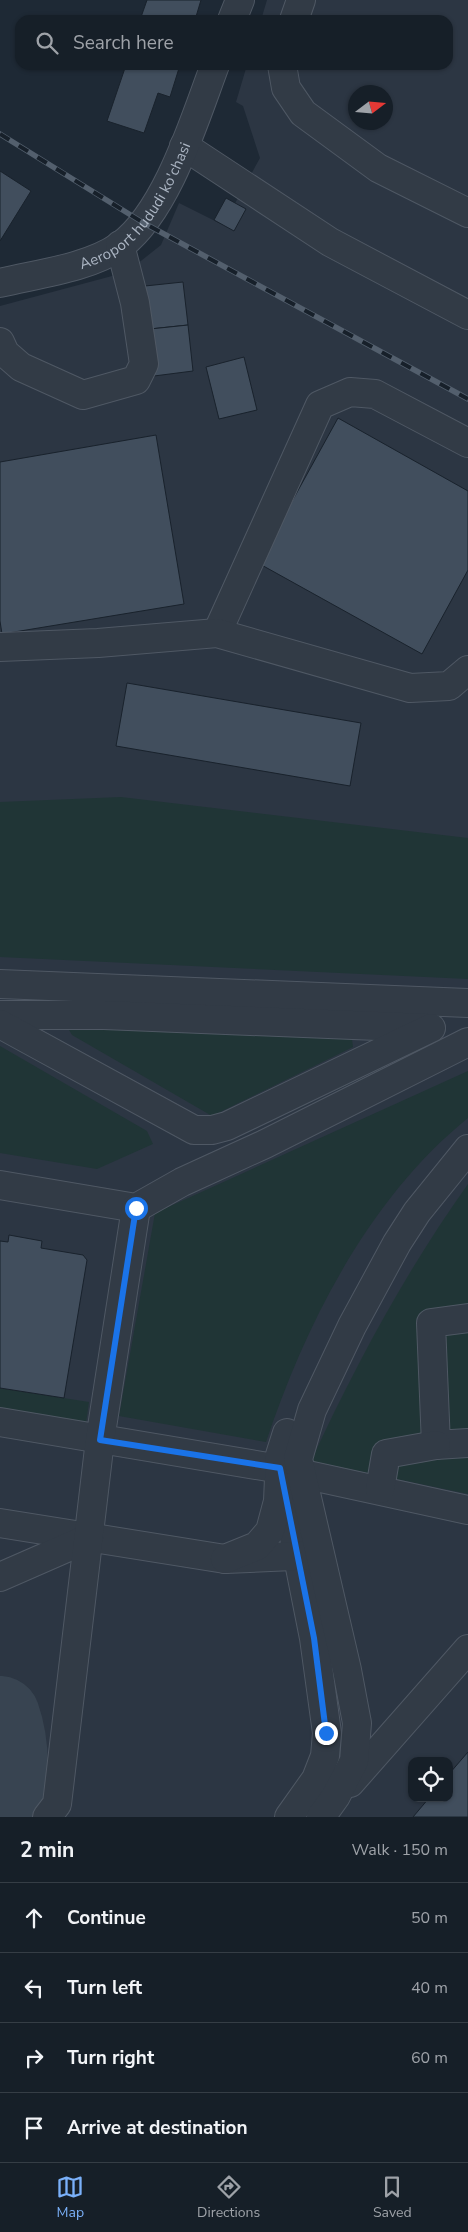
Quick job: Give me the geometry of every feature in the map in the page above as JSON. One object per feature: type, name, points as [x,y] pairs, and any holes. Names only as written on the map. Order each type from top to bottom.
[{"type":"street","points":[[234,15],[240,0]]},
{"type":"street","points":[[296,15],[300,0]]},
{"type":"street","name":"Aeroport hududi ko'chasi","points":[[0,283],[83,263],[120,245],[154,206],[184,146],[213,70]]},
{"type":"street","points":[[283,70],[286,88],[302,113],[378,168],[468,213]]},
{"type":"street","points":[[184,146],[330,242],[468,315]]},
{"type":"street","points":[[0,342],[5,353],[21,367],[83,394],[136,380],[144,364],[135,303],[120,245]]},
{"type":"street","points":[[217,633],[320,405],[350,392],[375,394],[468,443]]},
{"type":"street","points":[[0,647],[98,643],[217,633],[410,688],[449,686],[468,670]]},
{"type":"street","points":[[0,984],[468,1003]]},
{"type":"street","points":[[0,1015],[113,1016],[468,1031]]},
{"type":"street","points":[[0,1024],[194,1130],[212,1130],[227,1126],[431,1028]]},
{"type":"street","points":[[0,1185],[136,1208],[182,1182],[265,1144],[468,1042]]},
{"type":"street","points":[[322,1815],[350,1770],[356,1751],[358,1732],[347,1670],[309,1556],[291,1471],[280,1455],[299,1403],[340,1318],[386,1235],[406,1204],[429,1174],[468,1134]]},
{"type":"street","points":[[225,1559],[251,1550],[268,1536],[291,1471],[298,1459],[306,1426],[352,1326],[412,1220],[468,1149]]},
{"type":"street","points":[[47,1817],[58,1804],[100,1440],[136,1208]]},
{"type":"street","points":[[436,1445],[432,1323],[468,1318]]},
{"type":"street","points":[[0,1422],[291,1471],[380,1489],[468,1510]]},
{"type":"street","points":[[380,1489],[386,1454],[436,1445],[468,1443]]},
{"type":"street","points":[[0,1523],[225,1559],[309,1556]]},
{"type":"street","points":[[0,1576],[89,1538]]},
{"type":"street","points":[[289,1817],[316,1779],[326,1744],[314,1638],[309,1556]]},
{"type":"street","points":[[322,1815],[468,1649]]},
{"type":"shaded area","points":[[267,0],[468,0],[468,1817],[0,1817],[0,306],[127,272],[161,245],[179,203],[223,225],[260,158],[243,106],[236,102],[246,70],[453,70],[453,15],[262,15]]},
{"type":"green space","points":[[121,797],[468,838],[468,979],[0,957],[0,802]]},
{"type":"green space","points":[[73,1027],[352,1039],[353,1047],[212,1116],[72,1035],[69,1030]]},
{"type":"green space","points":[[0,1046],[147,1131],[153,1144],[97,1169],[0,1153]]},
{"type":"green space","points":[[468,1071],[468,1118],[433,1150],[400,1186],[371,1224],[345,1265],[321,1308],[301,1352],[266,1442],[119,1416],[155,1213]]},
{"type":"green space","points":[[468,1184],[468,1494],[311,1461],[383,1319],[424,1250]]},
{"type":"green space","points":[[0,1388],[89,1402],[86,1423],[0,1409]]},
{"type":"building","points":[[147,0],[201,0],[196,15],[142,15]]},
{"type":"building","points":[[124,70],[178,70],[170,97],[158,93],[144,133],[107,121]]},
{"type":"building","points":[[0,171],[31,191],[0,241]]},
{"type":"building","points":[[226,198],[246,209],[234,231],[214,220]]},
{"type":"building","points":[[183,282],[188,325],[150,329],[145,286]]},
{"type":"building","points":[[188,325],[193,371],[154,376],[150,329]]},
{"type":"building","points":[[244,357],[257,410],[219,419],[206,367]]},
{"type":"building","points":[[338,418],[468,491],[468,570],[422,654],[258,563]]},
{"type":"building","points":[[156,435],[184,604],[2,634],[0,621],[0,462]]},
{"type":"building","points":[[127,683],[361,723],[350,786],[116,746]]},
{"type":"building","points":[[9,1235],[42,1241],[41,1248],[83,1255],[87,1260],[64,1398],[0,1388],[0,1241],[8,1242]]},
{"type":"building","points":[[468,1752],[468,1817],[413,1817],[426,1802],[453,1802],[453,1769]]},
{"type":"taxiway","points":[[0,1716],[6,1741],[8,1766],[2,1817]]},
{"type":"railway","points":[[0,134],[142,222],[468,399]]},
{"type":"route","points":[[136,1208],[100,1440],[280,1468],[314,1638],[326,1733]]}]
